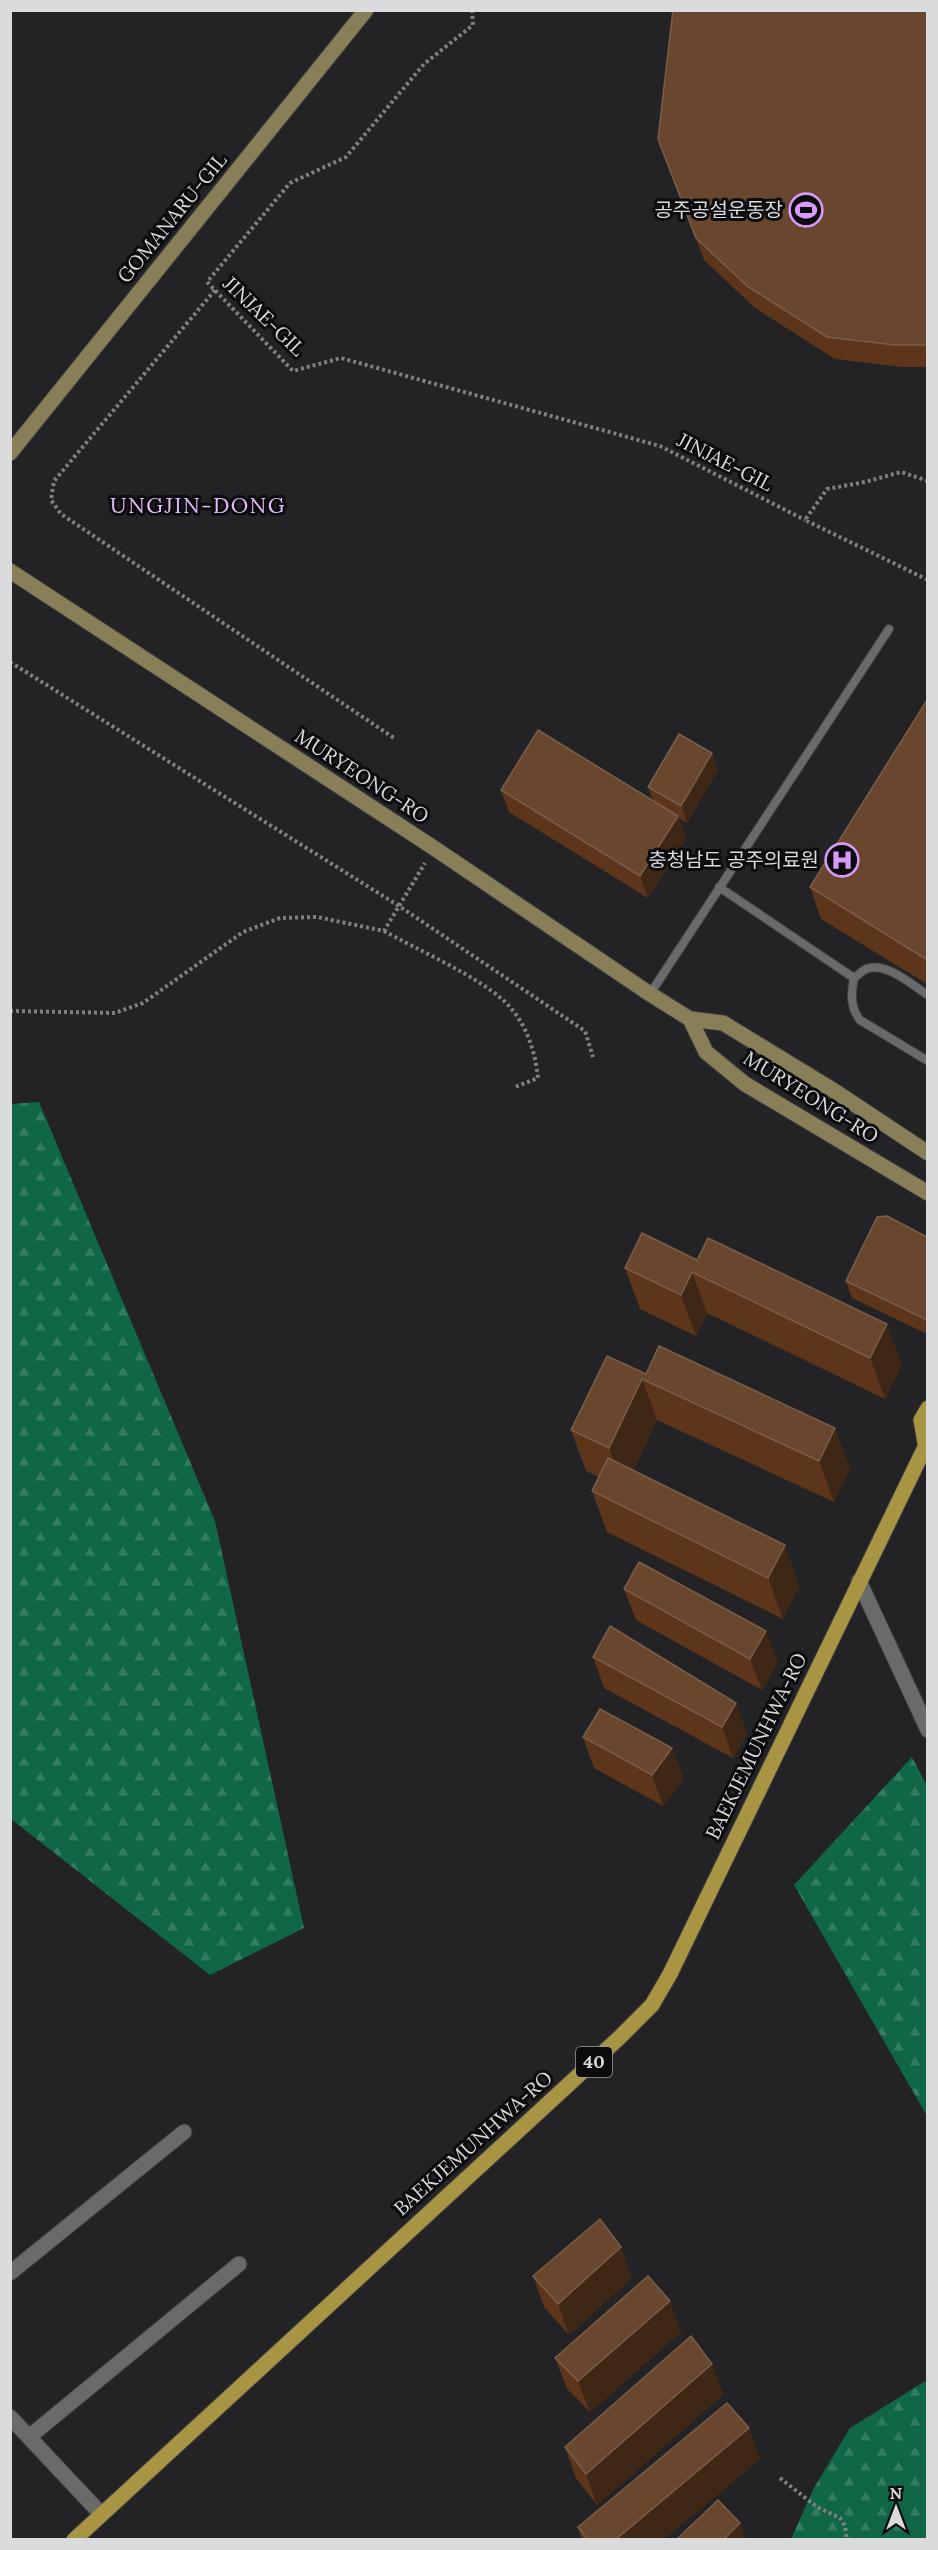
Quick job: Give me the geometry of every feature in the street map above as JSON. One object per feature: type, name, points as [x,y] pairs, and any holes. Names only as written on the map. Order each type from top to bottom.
[{"type":"main road","name":"GOMANARU-GIL","points":[[10,453],[366,10]]},
{"type":"main road","name":"MURYEONG-RO","points":[[10,571],[435,848],[650,994],[690,1019],[723,1023],[836,1092],[927,1153]]},
{"type":"main road","name":"MURYEONG-RO","points":[[690,1019],[706,1052],[745,1084],[927,1192]]},
{"type":"main road","name":"BAEKJEMUNHWA-RO","points":[[74,2540],[619,2038],[651,2005],[670,1974],[926,1442],[921,1420],[927,1408]]},
{"type":"street","points":[[859,1581],[927,1730]]},
{"type":"street","points":[[10,2273],[184,2132]]},
{"type":"street","points":[[29,2438],[239,2264]]},
{"type":"street","points":[[10,2417],[101,2514]]},
{"type":"lane","points":[[650,994],[890,628]]},
{"type":"lane","points":[[720,887],[854,978]]},
{"type":"lane","points":[[927,995],[888,970],[866,969],[854,978],[851,995],[855,1012],[860,1020],[927,1061]]},
{"type":"path","name":"JINJAE-GIL","points":[[472,10],[474,25],[424,64],[346,157],[290,183],[207,282],[293,371],[341,358],[660,446],[927,580]]},
{"type":"path","points":[[215,290],[54,481],[51,500],[61,514],[394,738]]},
{"type":"path","points":[[805,519],[827,489],[901,472],[927,481]]},
{"type":"path","points":[[10,662],[399,906],[585,1031],[593,1057]]},
{"type":"path","points":[[384,931],[435,848]]},
{"type":"path","points":[[10,1011],[115,1013],[143,1003],[243,932],[280,918],[317,917],[384,931],[465,975],[503,1000],[524,1027],[536,1059],[538,1078],[515,1086]]},
{"type":"path","points":[[780,2478],[817,2507],[840,2518],[845,2526],[847,2540]]},
{"type":"green space","points":[[39,1102],[215,1521],[304,1928],[210,1975],[11,1819],[10,1104]]},
{"type":"green space","points":[[912,1757],[928,1788],[927,2116],[794,1885]]},
{"type":"green space","points":[[927,2380],[927,2539],[791,2539],[814,2488],[850,2428]]},
{"type":"building","name":"공주공설운동장","points":[[673,10],[927,10],[927,345],[895,345],[827,337],[747,286],[696,238],[658,139]]},
{"type":"building","name":"충청남도 공주의료원","points":[[927,700],[927,960],[810,887]]},
{"type":"building","points":[[538,730],[678,816],[640,876],[501,790]]},
{"type":"building","points":[[679,734],[712,753],[681,806],[648,787]]},
{"type":"building","points":[[887,1216],[927,1237],[927,1320],[846,1281],[877,1217]]},
{"type":"building","points":[[642,1233],[697,1260],[708,1238],[887,1324],[870,1358],[692,1272],[681,1295],[625,1268]]},
{"type":"building","points":[[659,1346],[835,1428],[819,1461],[642,1379],[609,1448],[571,1430],[607,1356],[646,1374]]},
{"type":"building","points":[[608,1458],[785,1545],[768,1578],[592,1491]]},
{"type":"building","points":[[639,1562],[766,1631],[750,1659],[624,1589]]},
{"type":"building","points":[[610,1626],[736,1703],[722,1727],[593,1657]]},
{"type":"building","points":[[600,1709],[672,1748],[652,1775],[583,1737]]},
{"type":"building","points":[[600,2219],[621,2247],[558,2304],[533,2276]]},
{"type":"building","points":[[648,2276],[670,2301],[578,2381],[555,2358]]},
{"type":"building","points":[[691,2336],[712,2364],[586,2474],[565,2447]]},
{"type":"building","points":[[727,2403],[749,2428],[615,2540],[588,2540],[578,2527]]},
{"type":"building","points":[[718,2500],[740,2523],[723,2540],[676,2540]]},
{"type":"place","name":"공주공설운동장","points":[[806,210]]},
{"type":"place","name":"충청남도 공주의료원","points":[[842,860]]},
{"type":"district","name":"UNGJIN-DONG","points":[[198,505]]}]
